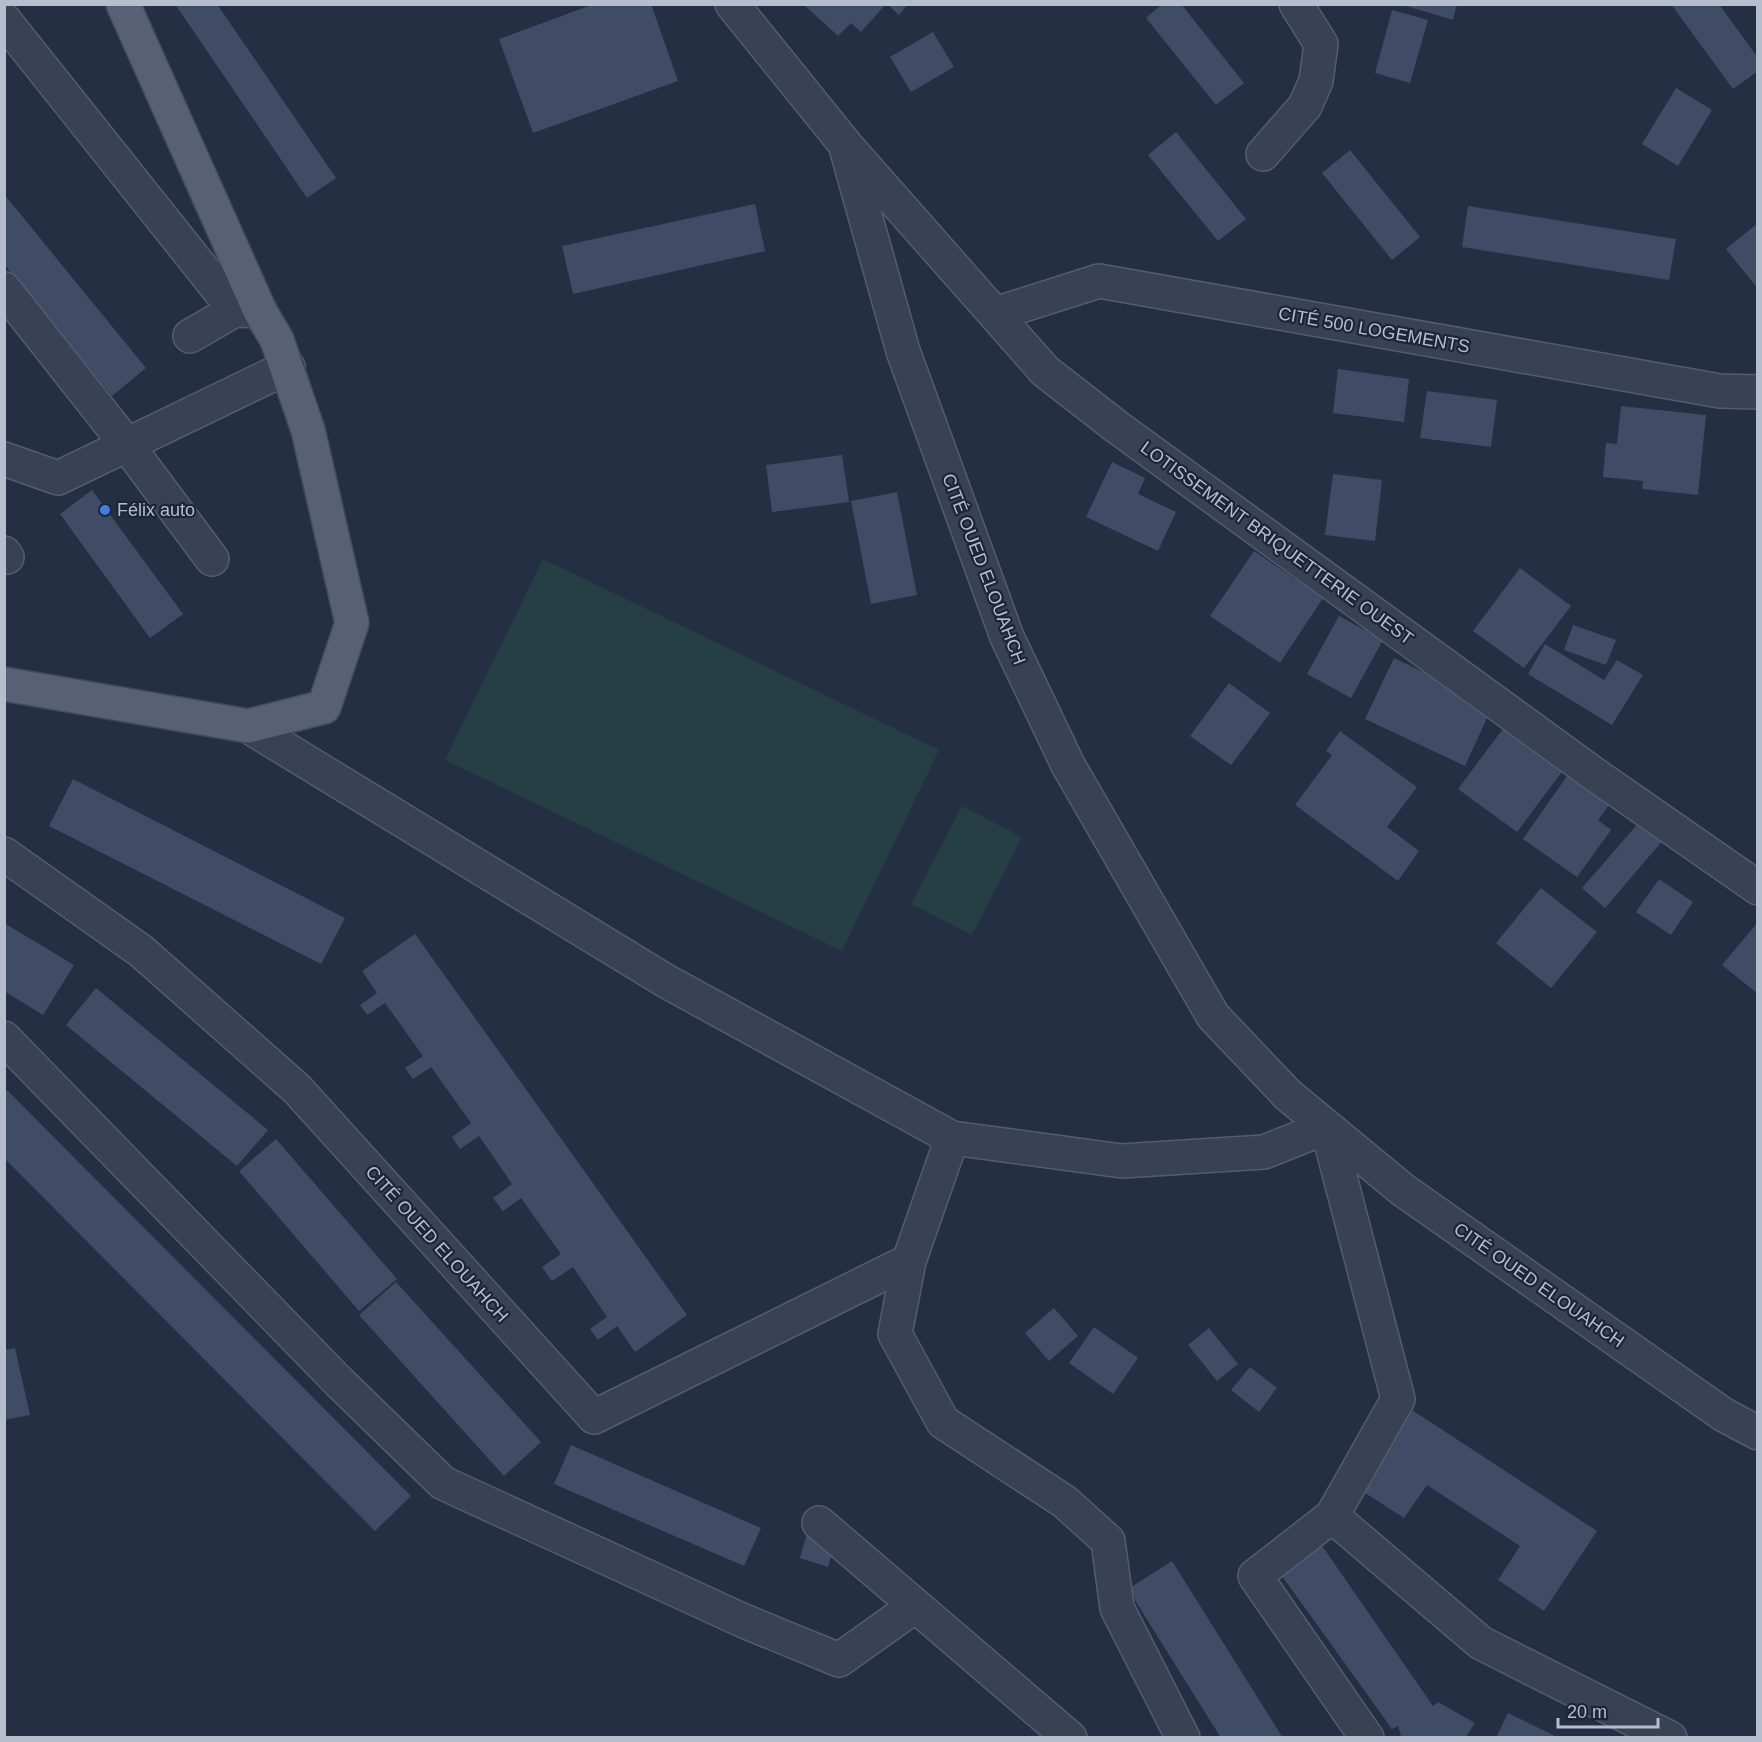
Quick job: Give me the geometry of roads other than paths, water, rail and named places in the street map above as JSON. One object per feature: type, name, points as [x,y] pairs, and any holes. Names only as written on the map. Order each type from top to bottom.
[{"type":"main road","points":[[4,684],[248,726],[324,707],[352,623],[321,481],[288,367],[248,310],[123,4]]},
{"type":"street","name":"CITÉ OUED ELOUAHCH","points":[[732,4],[845,144],[907,362],[1007,638],[1068,765],[1213,1016],[1288,1095],[1403,1190],[1724,1415],[1758,1433]]},
{"type":"street","points":[[1263,154],[1305,106],[1316,81],[1321,44],[1296,4]]},
{"type":"street","points":[[4,20],[248,310],[190,336]]},
{"type":"street","name":"LOTISSEMENT BRIQUETTERIE OUEST","points":[[845,144],[1045,371],[1118,427],[1594,774],[1758,888]]},
{"type":"street","name":"CITÉ 500 LOGEMENTS","points":[[995,314],[1099,282],[1720,391],[1758,392]]},
{"type":"street","points":[[4,289],[127,445],[212,560]]},
{"type":"street","points":[[4,459],[58,478],[288,367]]},
{"type":"street","points":[[248,726],[666,981],[952,1138],[1122,1161],[1264,1152],[1327,1127],[1398,1399],[1332,1516],[1255,1576],[1367,1737]]},
{"type":"street","name":"CITÉ OUED ELOUAHCH","points":[[4,854],[141,951],[297,1089],[594,1417],[909,1261]]},
{"type":"street","points":[[4,1038],[338,1381],[443,1483],[744,1622],[839,1660],[915,1606]]},
{"type":"street","points":[[952,1138],[909,1261],[895,1334],[944,1422],[1065,1502],[1108,1541],[1117,1608],[1183,1737]]},
{"type":"street","points":[[1332,1516],[1481,1642],[1670,1737]]},
{"type":"street","points":[[819,1523],[1070,1737]]},
{"type":"place","name":"Félix auto","points":[[105,510]]}]
